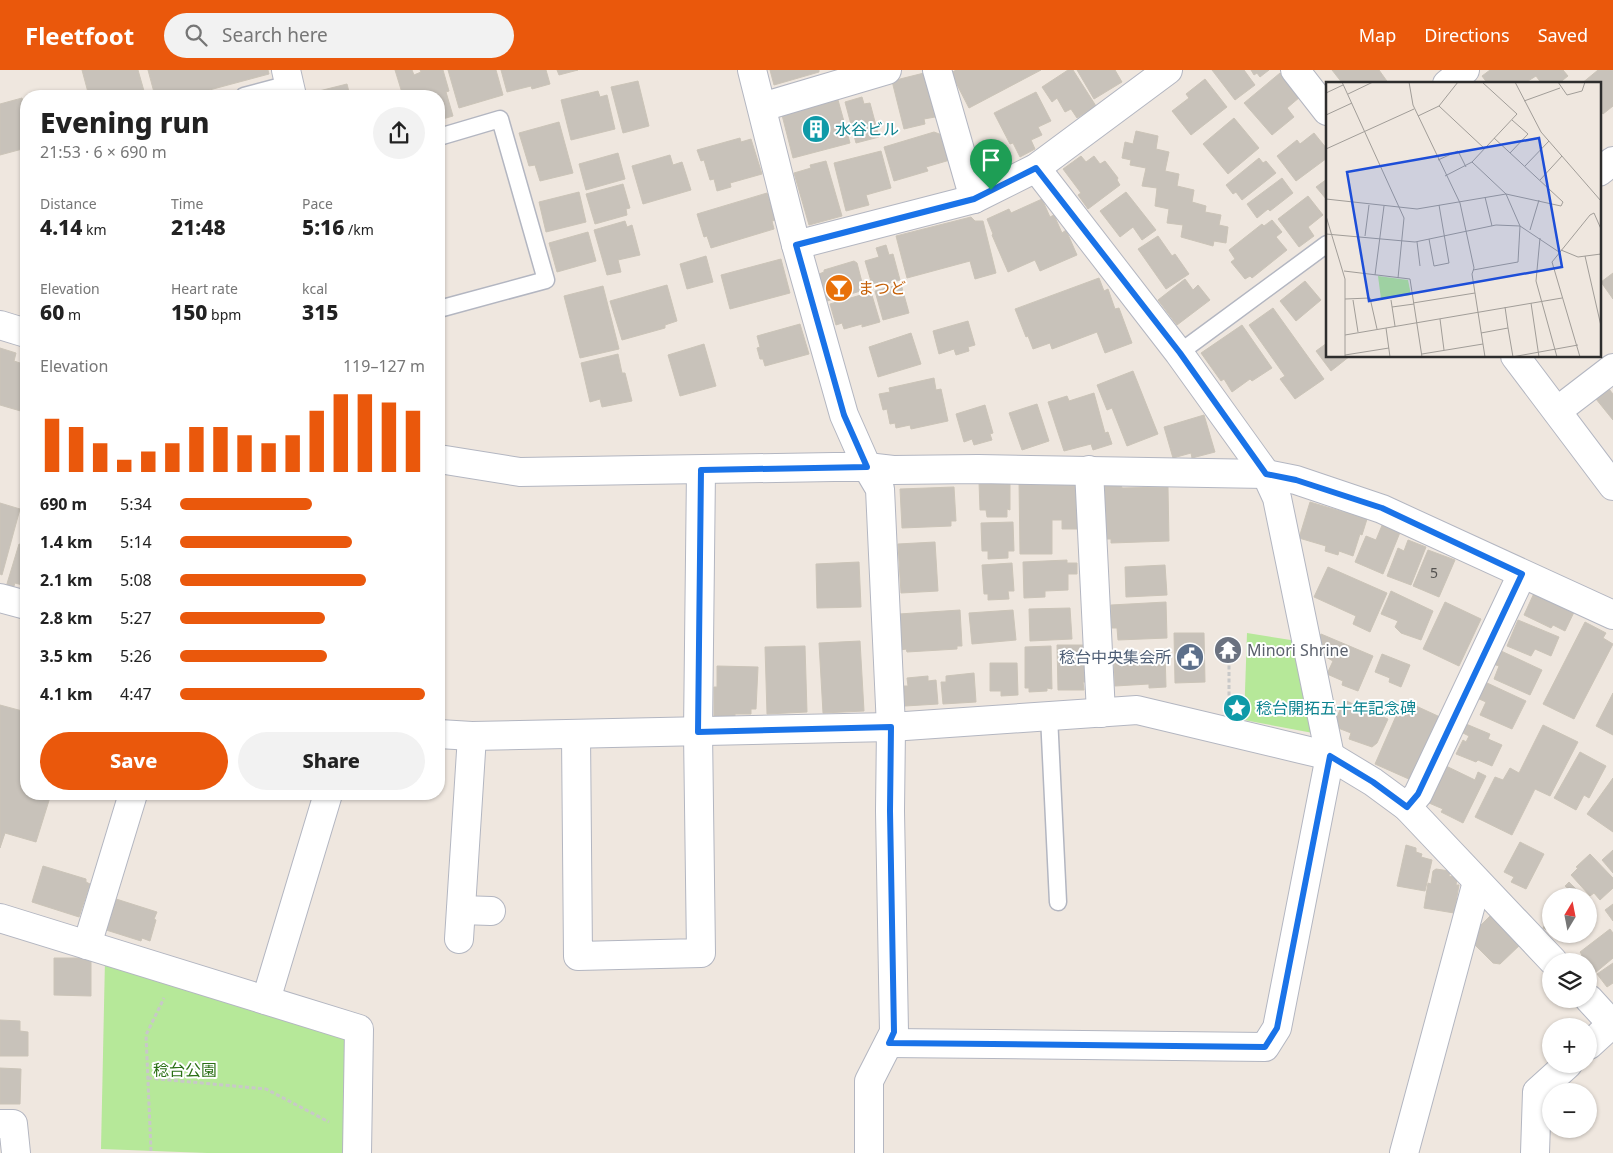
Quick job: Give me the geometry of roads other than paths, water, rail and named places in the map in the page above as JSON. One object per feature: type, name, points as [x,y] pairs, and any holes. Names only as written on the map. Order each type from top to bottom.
[{"type":"street","points":[[752,70],[796,245],[844,415],[867,467],[880,489],[891,727],[890,811],[894,1032],[869,1081],[869,1153]]},
{"type":"street","points":[[762,107],[887,70]]},
{"type":"street","points":[[937,70],[974,199]]},
{"type":"street","points":[[1295,70],[1326,110]]},
{"type":"street","points":[[1450,82],[1465,70]]},
{"type":"street","points":[[796,245],[974,199],[1036,168],[1158,73]]},
{"type":"street","points":[[1600,171],[1613,161]]},
{"type":"street","points":[[889,1043],[1265,1047],[1277,1028],[1330,756],[1277,498],[1266,474],[1180,353],[1036,168]]},
{"type":"street","points":[[0,326],[20,331]]},
{"type":"street","points":[[1517,358],[1613,486]]},
{"type":"street","points":[[1557,411],[1613,368]]},
{"type":"street","points":[[445,460],[520,472],[867,467],[893,470],[1089,470],[1266,474],[1296,480],[1382,508],[1613,615]]},
{"type":"street","points":[[576,734],[578,956],[701,953],[698,732],[701,470]]},
{"type":"street","points":[[1089,470],[1101,713]]},
{"type":"street","points":[[1407,807],[1418,794],[1522,574]]},
{"type":"street","points":[[0,598],[20,603]]},
{"type":"street","points":[[445,734],[472,736],[891,727],[1137,710],[1330,756],[1373,782],[1407,807],[1545,953]]},
{"type":"street","points":[[459,939],[472,736]]},
{"type":"street","points":[[87,945],[131,800]]},
{"type":"street","points":[[266,1000],[326,800]]},
{"type":"street","points":[[1404,1153],[1477,882]]},
{"type":"street","points":[[461,910],[491,911]]},
{"type":"street","points":[[0,918],[359,1029],[357,1145]]},
{"type":"street","points":[[1597,1007],[1613,1024],[1597,1038]]},
{"type":"street","points":[[1535,1153],[1537,1092],[1558,1073]]},
{"type":"street","points":[[0,1124],[13,1124],[16,1153]]},
{"type":"lane","points":[[265,90],[289,83]]},
{"type":"lane","points":[[445,134],[500,120],[546,280],[445,307]]},
{"type":"lane","points":[[1180,353],[1326,245]]},
{"type":"lane","points":[[1049,716],[1058,902]]},
{"type":"place","name":"水谷ビル","points":[[816,129]]},
{"type":"place","name":"まつど","points":[[839,288]]},
{"type":"place","name":"Minori Shrine","points":[[1228,650]]},
{"type":"place","name":"稔台中央集会所","points":[[1190,657]]},
{"type":"place","name":"稔台開拓五十年記念碑","points":[[1237,708]]},
{"type":"park label","name":"稔台公園","points":[[185,1070]]}]
